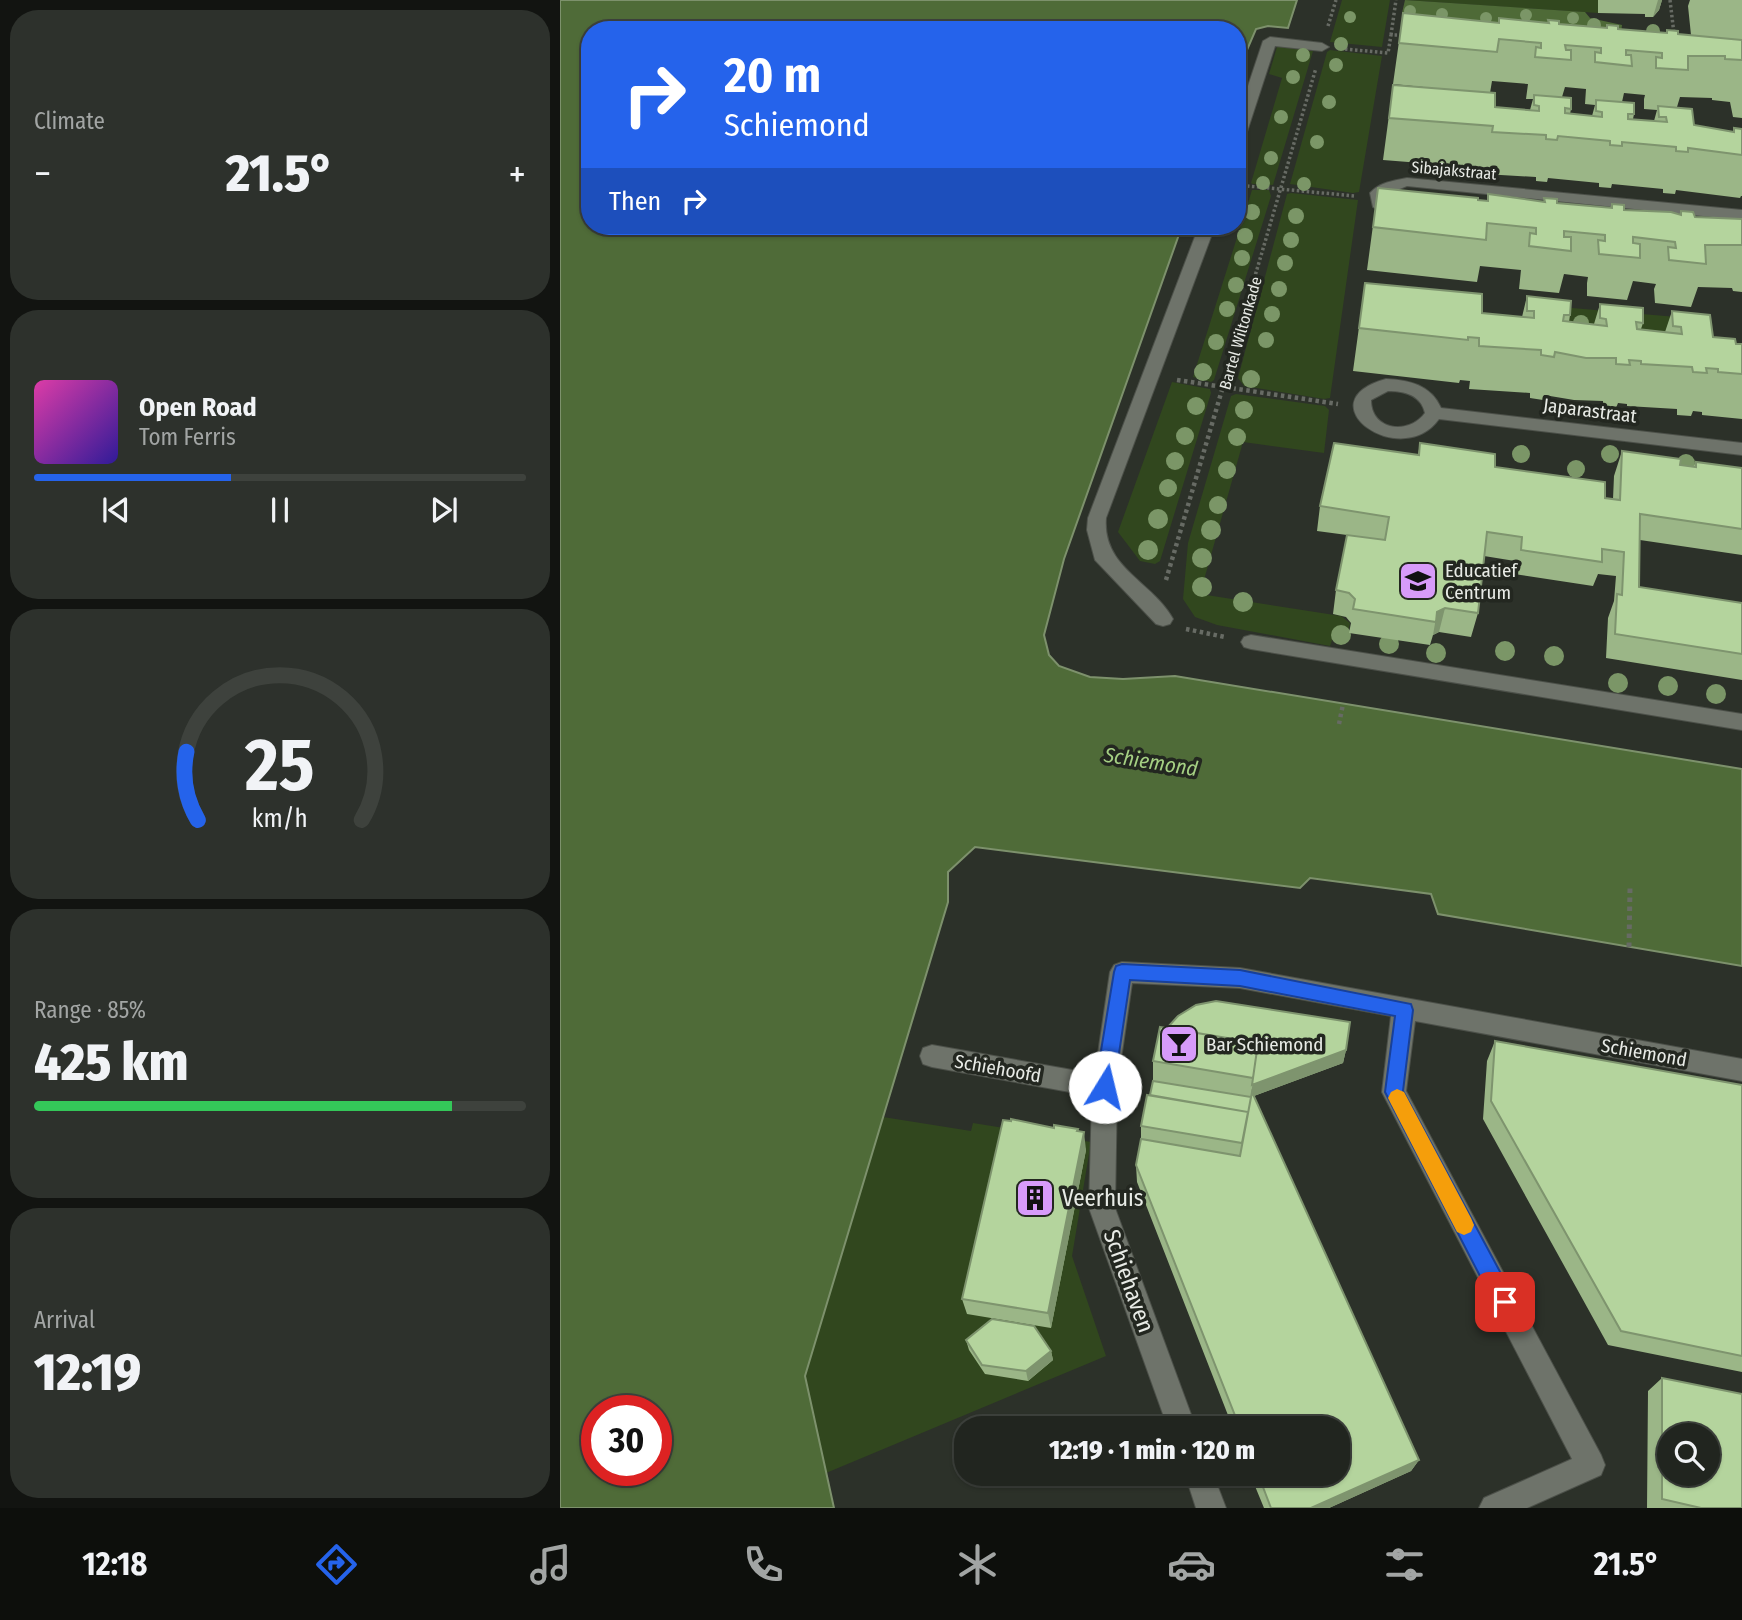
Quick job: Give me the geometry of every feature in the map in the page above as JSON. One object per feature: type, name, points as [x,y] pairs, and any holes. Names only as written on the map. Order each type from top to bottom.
[{"type":"street","points":[[1246,114],[1270,41],[1322,47]]},
{"type":"street","name":"Sibajakstraat","points":[[1377,198],[1381,189],[1388,186],[1418,183],[1742,215]]},
{"type":"street","points":[[1377,198],[1382,209],[1412,218]]},
{"type":"street","points":[[1163,619],[1102,555],[1096,530],[1097,518],[1203,235]]},
{"type":"street","points":[[1398,385],[1410,387],[1428,398],[1434,413],[1423,427],[1402,433],[1378,428],[1362,415],[1360,407],[1367,393],[1376,388],[1398,385]]},
{"type":"street","name":"Japarastraat","points":[[1434,413],[1742,449]]},
{"type":"street","points":[[1251,642],[1742,722]]},
{"type":"street","name":"Schiemond","points":[[1105,1087],[1122,972],[1240,978],[1742,1070]]},
{"type":"street","points":[[1404,1010],[1394,1092],[1591,1465],[1494,1508]]},
{"type":"street","name":"Schiehoofd","points":[[932,1056],[1105,1087]]},
{"type":"street","name":"Schiehaven","points":[[1105,1087],[1102,1208],[1178,1416]]},
{"type":"street","points":[[1203,1486],[1211,1508]]},
{"type":"path","name":"Bartel Wiltonkade","points":[[1163,619],[1163,590],[1225,388],[1336,0]]},
{"type":"path","points":[[1322,47],[1388,53],[1396,0]]},
{"type":"path","points":[[1670,0],[1675,36]]},
{"type":"path","points":[[1391,35],[1403,35]]},
{"type":"path","points":[[1246,186],[1377,198]]},
{"type":"path","points":[[1149,375],[1360,407]]},
{"type":"path","points":[[1163,619],[1195,632],[1251,642]]},
{"type":"path","points":[[1339,724],[1343,704]]},
{"type":"path","points":[[1629,947],[1630,888]]},
{"type":"shaded area","points":[[1342,0],[1390,0],[1382,47],[1330,42]]},
{"type":"shaded area","points":[[1405,0],[1598,0],[1598,13]]},
{"type":"shaded area","points":[[1405,0],[1585,12],[1590,18],[1622,25],[1621,33],[1408,15],[1402,13]]},
{"type":"shaded area","points":[[1277,47],[1313,51],[1273,185],[1253,184],[1251,183],[1282,78],[1269,74]]},
{"type":"shaded area","points":[[1330,50],[1382,56],[1359,192],[1290,184],[1327,52]]},
{"type":"shaded area","points":[[1252,190],[1269,190],[1271,196],[1214,380],[1211,382],[1193,377],[1238,235],[1246,235],[1246,209]]},
{"type":"shaded area","points":[[1287,194],[1358,200],[1330,398],[1244,386],[1238,378]]},
{"type":"shaded area","points":[[1569,309],[1700,319],[1708,351],[1569,336]]},
{"type":"shaded area","points":[[1172,382],[1210,389],[1211,393],[1160,561],[1155,564],[1140,561],[1118,532]]},
{"type":"shaded area","points":[[1236,394],[1325,406],[1329,410],[1324,453],[1243,442],[1200,594],[1341,616],[1350,623],[1348,632],[1336,629],[1330,646],[1217,625],[1195,617],[1183,599],[1188,543],[1231,396]]},
{"type":"shaded area","points":[[883,1117],[971,1131],[973,1123],[1091,1142],[1072,1256],[1106,1356],[962,1416],[954,1416],[954,1420],[826,1473],[805,1377]]},
{"type":"water","points":[[560,0],[1297,0],[1288,28],[1268,26],[1256,29],[1246,52],[1246,21],[581,21],[581,235],[1179,235],[1064,559],[1044,635],[1049,655],[1059,666],[1090,677],[1123,679],[1175,676],[1742,769],[1742,966],[1438,914],[1431,894],[1310,878],[1300,888],[975,847],[948,872],[948,902],[805,1376],[834,1508],[560,1508]]},
{"type":"building","points":[[1403,13],[1499,23],[1499,18],[1549,23],[1548,20],[1559,21],[1559,24],[1607,28],[1607,25],[1618,26],[1618,29],[1667,33],[1667,30],[1678,31],[1678,34],[1742,40],[1742,60],[1725,59],[1725,56],[1688,56],[1688,70],[1656,68],[1656,57],[1662,58],[1662,53],[1626,50],[1626,55],[1631,55],[1632,66],[1595,62],[1595,52],[1601,53],[1601,48],[1565,45],[1566,50],[1571,50],[1571,60],[1535,57],[1536,47],[1541,48],[1541,43],[1499,39],[1497,52],[1399,43]]},
{"type":"building","points":[[1393,85],[1495,93],[1495,107],[1539,111],[1539,106],[1534,105],[1534,95],[1571,98],[1571,109],[1565,108],[1565,113],[1602,117],[1602,112],[1596,111],[1596,100],[1634,103],[1634,114],[1628,114],[1628,119],[1667,122],[1666,117],[1659,117],[1658,106],[1692,109],[1694,125],[1734,132],[1734,128],[1742,129],[1742,155],[1688,148],[1688,152],[1676,151],[1676,147],[1622,142],[1622,146],[1610,145],[1610,141],[1558,136],[1557,140],[1546,139],[1546,135],[1492,132],[1493,126],[1389,118]]},
{"type":"building","points":[[1378,188],[1488,201],[1488,194],[1545,202],[1544,198],[1557,199],[1557,203],[1612,208],[1612,204],[1624,205],[1624,210],[1671,212],[1681,215],[1681,211],[1693,212],[1695,217],[1742,219],[1742,245],[1705,245],[1706,264],[1669,260],[1668,247],[1676,248],[1675,242],[1633,237],[1633,243],[1640,244],[1640,258],[1599,254],[1598,240],[1605,241],[1605,235],[1564,231],[1564,237],[1571,237],[1571,251],[1529,246],[1530,233],[1536,234],[1536,228],[1487,223],[1486,240],[1373,227]]},
{"type":"building","points":[[1365,283],[1482,294],[1482,313],[1534,318],[1534,311],[1527,311],[1527,296],[1571,301],[1570,315],[1564,315],[1563,321],[1607,326],[1606,319],[1600,318],[1600,304],[1643,308],[1643,323],[1636,322],[1637,329],[1682,334],[1681,327],[1673,326],[1672,311],[1710,315],[1713,337],[1735,339],[1736,344],[1742,344],[1742,374],[1706,368],[1707,373],[1693,372],[1692,367],[1641,364],[1641,361],[1629,360],[1630,365],[1616,364],[1616,358],[1586,358],[1555,352],[1554,357],[1541,355],[1541,350],[1479,346],[1479,338],[1468,337],[1468,340],[1359,328]]},
{"type":"building","points":[[1334,443],[1419,455],[1420,443],[1495,454],[1495,467],[1605,482],[1605,498],[1620,500],[1622,451],[1681,459],[1680,465],[1696,467],[1696,462],[1742,468],[1742,529],[1640,514],[1639,587],[1742,603],[1742,654],[1615,634],[1617,594],[1622,595],[1624,552],[1602,549],[1602,562],[1521,550],[1522,537],[1487,532],[1478,613],[1445,608],[1437,612],[1436,622],[1353,609],[1355,599],[1349,593],[1336,590],[1347,535],[1385,540],[1389,517],[1320,506]]},
{"type":"building","points":[[1216,1001],[1350,1022],[1346,1050],[1252,1085],[1258,1043],[1167,1028],[1178,1016],[1196,1005]]},
{"type":"building","points":[[1160,1027],[1258,1043],[1253,1078],[1153,1061]]},
{"type":"building","points":[[1495,1041],[1742,1085],[1742,1356],[1621,1331],[1491,1101]]},
{"type":"building","points":[[1153,1081],[1251,1097],[1246,1124],[1248,1112],[1150,1095]]},
{"type":"building","points":[[1252,1092],[1419,1460],[1311,1508],[1271,1508],[1263,1486],[1350,1486],[1350,1416],[1235,1416],[1136,1165],[1141,1139],[1240,1156]]},
{"type":"building","points":[[1147,1095],[1248,1112],[1242,1143],[1141,1126]]},
{"type":"building","name":"Veerhuis","points":[[1011,1119],[1084,1132],[1048,1313],[962,1299],[1003,1120]]},
{"type":"building","points":[[992,1319],[1034,1326],[1051,1351],[1026,1371],[982,1365],[966,1340]]},
{"type":"building","points":[[1662,1378],[1742,1394],[1742,1508],[1701,1508],[1662,1499],[1662,1486],[1720,1486],[1720,1423],[1662,1423]]},
{"type":"slow traffic","points":[[1397,1098],[1464,1225]]},
{"type":"place","name":"Educatief Centrum","points":[[1418,581]]},
{"type":"place","name":"Bar Schiemond","points":[[1179,1044]]},
{"type":"place","name":"Veerhuis","points":[[1035,1198]]},
{"type":"route","points":[[1105,1087],[1122,972],[1240,978],[1404,1010],[1394,1092],[1505,1302]]}]
